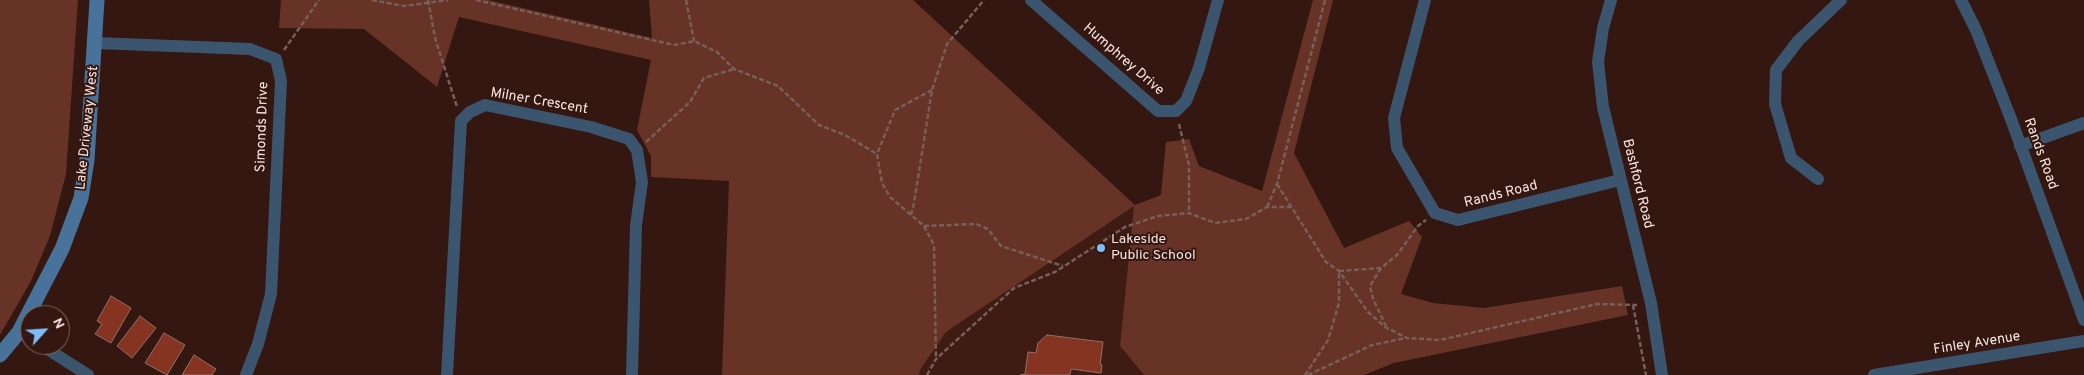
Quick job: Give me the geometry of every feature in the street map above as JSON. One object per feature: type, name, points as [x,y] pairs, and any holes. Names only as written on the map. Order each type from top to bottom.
[{"type":"street","name":"Lake Driveway West","points":[[38,305],[81,198],[88,160],[97,0]]},
{"type":"street","name":"Humphrey Drive","points":[[1031,0],[1158,111],[1176,111]]},
{"type":"street","points":[[1176,111],[1186,101],[1199,68],[1218,0]]},
{"type":"street","points":[[1425,0],[1394,118],[1397,148],[1435,213]]},
{"type":"street","name":"Bashford Road","points":[[1611,0],[1603,28],[1598,62],[1603,107],[1651,303],[1662,375]]},
{"type":"street","points":[[1818,179],[1791,158],[1775,104],[1776,70],[1798,41],[1841,0]]},
{"type":"street","name":"Rands Road","points":[[1961,0],[1976,30],[2084,320]]},
{"type":"street","points":[[96,42],[250,49],[276,59]]},
{"type":"street","name":"Simonds Drive","points":[[246,375],[258,344],[272,294],[281,81],[276,59]]},
{"type":"street","name":"Milner Crescent","points":[[461,121],[470,112],[485,105],[591,127],[629,138],[637,150]]},
{"type":"street","points":[[448,375],[461,121]]},
{"type":"street","points":[[2020,146],[2084,123]]},
{"type":"street","points":[[632,375],[636,225],[642,182],[637,150]]},
{"type":"street","name":"Rands Road","points":[[1435,213],[1458,220],[1620,180]]},
{"type":"street","name":"Lake Driveway West","points":[[0,355],[20,339]]},
{"type":"street","name":"Finley Avenue","points":[[1874,375],[1944,370],[2084,341]]},
{"type":"street","points":[[56,355],[88,375]]},
{"type":"path","points":[[276,59],[295,36],[319,0]]},
{"type":"path","points":[[372,0],[404,6],[448,0]]},
{"type":"path","points":[[476,0],[674,45],[694,41],[717,52],[734,69],[778,86],[818,125],[845,135],[877,154]]},
{"type":"path","points":[[686,0],[694,41]]},
{"type":"path","points":[[910,215],[914,203],[932,90],[947,44],[984,0]]},
{"type":"path","points":[[1267,207],[1277,184],[1325,0]]},
{"type":"path","points":[[428,2],[435,38],[461,121]]},
{"type":"path","points":[[637,150],[690,102],[704,78],[734,69]]},
{"type":"path","points":[[932,90],[895,110],[877,154],[882,183],[890,197],[924,226],[934,245],[936,359]]},
{"type":"path","points":[[1176,111],[1189,165],[1189,214]]},
{"type":"path","points":[[1277,184],[1326,262],[1339,271],[1368,312],[1388,328],[1408,338]]},
{"type":"path","points":[[927,375],[936,359],[1014,288],[1055,272],[1125,228],[1158,216],[1189,214],[1215,223],[1246,218],[1267,207],[1292,207]]},
{"type":"path","points":[[1388,328],[1373,299],[1370,286],[1381,268],[1397,255],[1418,226],[1435,213]]},
{"type":"path","points":[[924,226],[976,224],[988,229],[1000,246],[1063,266]]},
{"type":"path","points":[[1339,271],[1381,268]]},
{"type":"path","points":[[1307,375],[1328,340],[1339,303],[1339,271]]},
{"type":"path","points":[[1307,375],[1372,345],[1408,338],[1440,340],[1597,304],[1633,305],[1651,303]]},
{"type":"path","points":[[1633,305],[1646,375]]},
{"type":"shaded area","points":[[0,0],[78,0],[66,174],[50,236],[31,281],[0,335]]},
{"type":"shaded area","points":[[281,0],[488,0],[652,38],[649,0],[913,0],[1135,205],[1161,195],[1166,142],[1189,139],[1199,166],[1262,191],[1313,0],[1333,0],[1294,153],[1344,248],[1409,221],[1422,237],[1401,294],[1433,303],[1484,308],[1622,286],[1628,315],[1394,363],[1364,375],[1144,375],[1120,346],[1134,206],[946,332],[920,370],[919,375],[722,375],[729,181],[651,177],[651,156],[637,130],[651,60],[459,17],[437,87],[364,29],[279,28]]},
{"type":"shaded area","name":"Lakeside Public School","points":[[1135,205],[1120,346],[1144,375],[919,375],[920,370],[946,332]]},
{"type":"building","points":[[111,296],[131,308],[111,343],[95,334],[102,324],[97,321]]},
{"type":"building","points":[[140,316],[156,328],[132,358],[117,346]]},
{"type":"building","points":[[164,333],[185,345],[167,375],[145,363]]},
{"type":"building","points":[[1047,335],[1103,342],[1100,365],[1102,365],[1101,373],[1071,369],[1070,375],[1020,375],[1025,374],[1028,352],[1036,353],[1038,343]]},
{"type":"building","points":[[194,355],[216,369],[212,375],[182,375]]},
{"type":"place","name":"Lakeside Public School","points":[[1101,248]]}]
